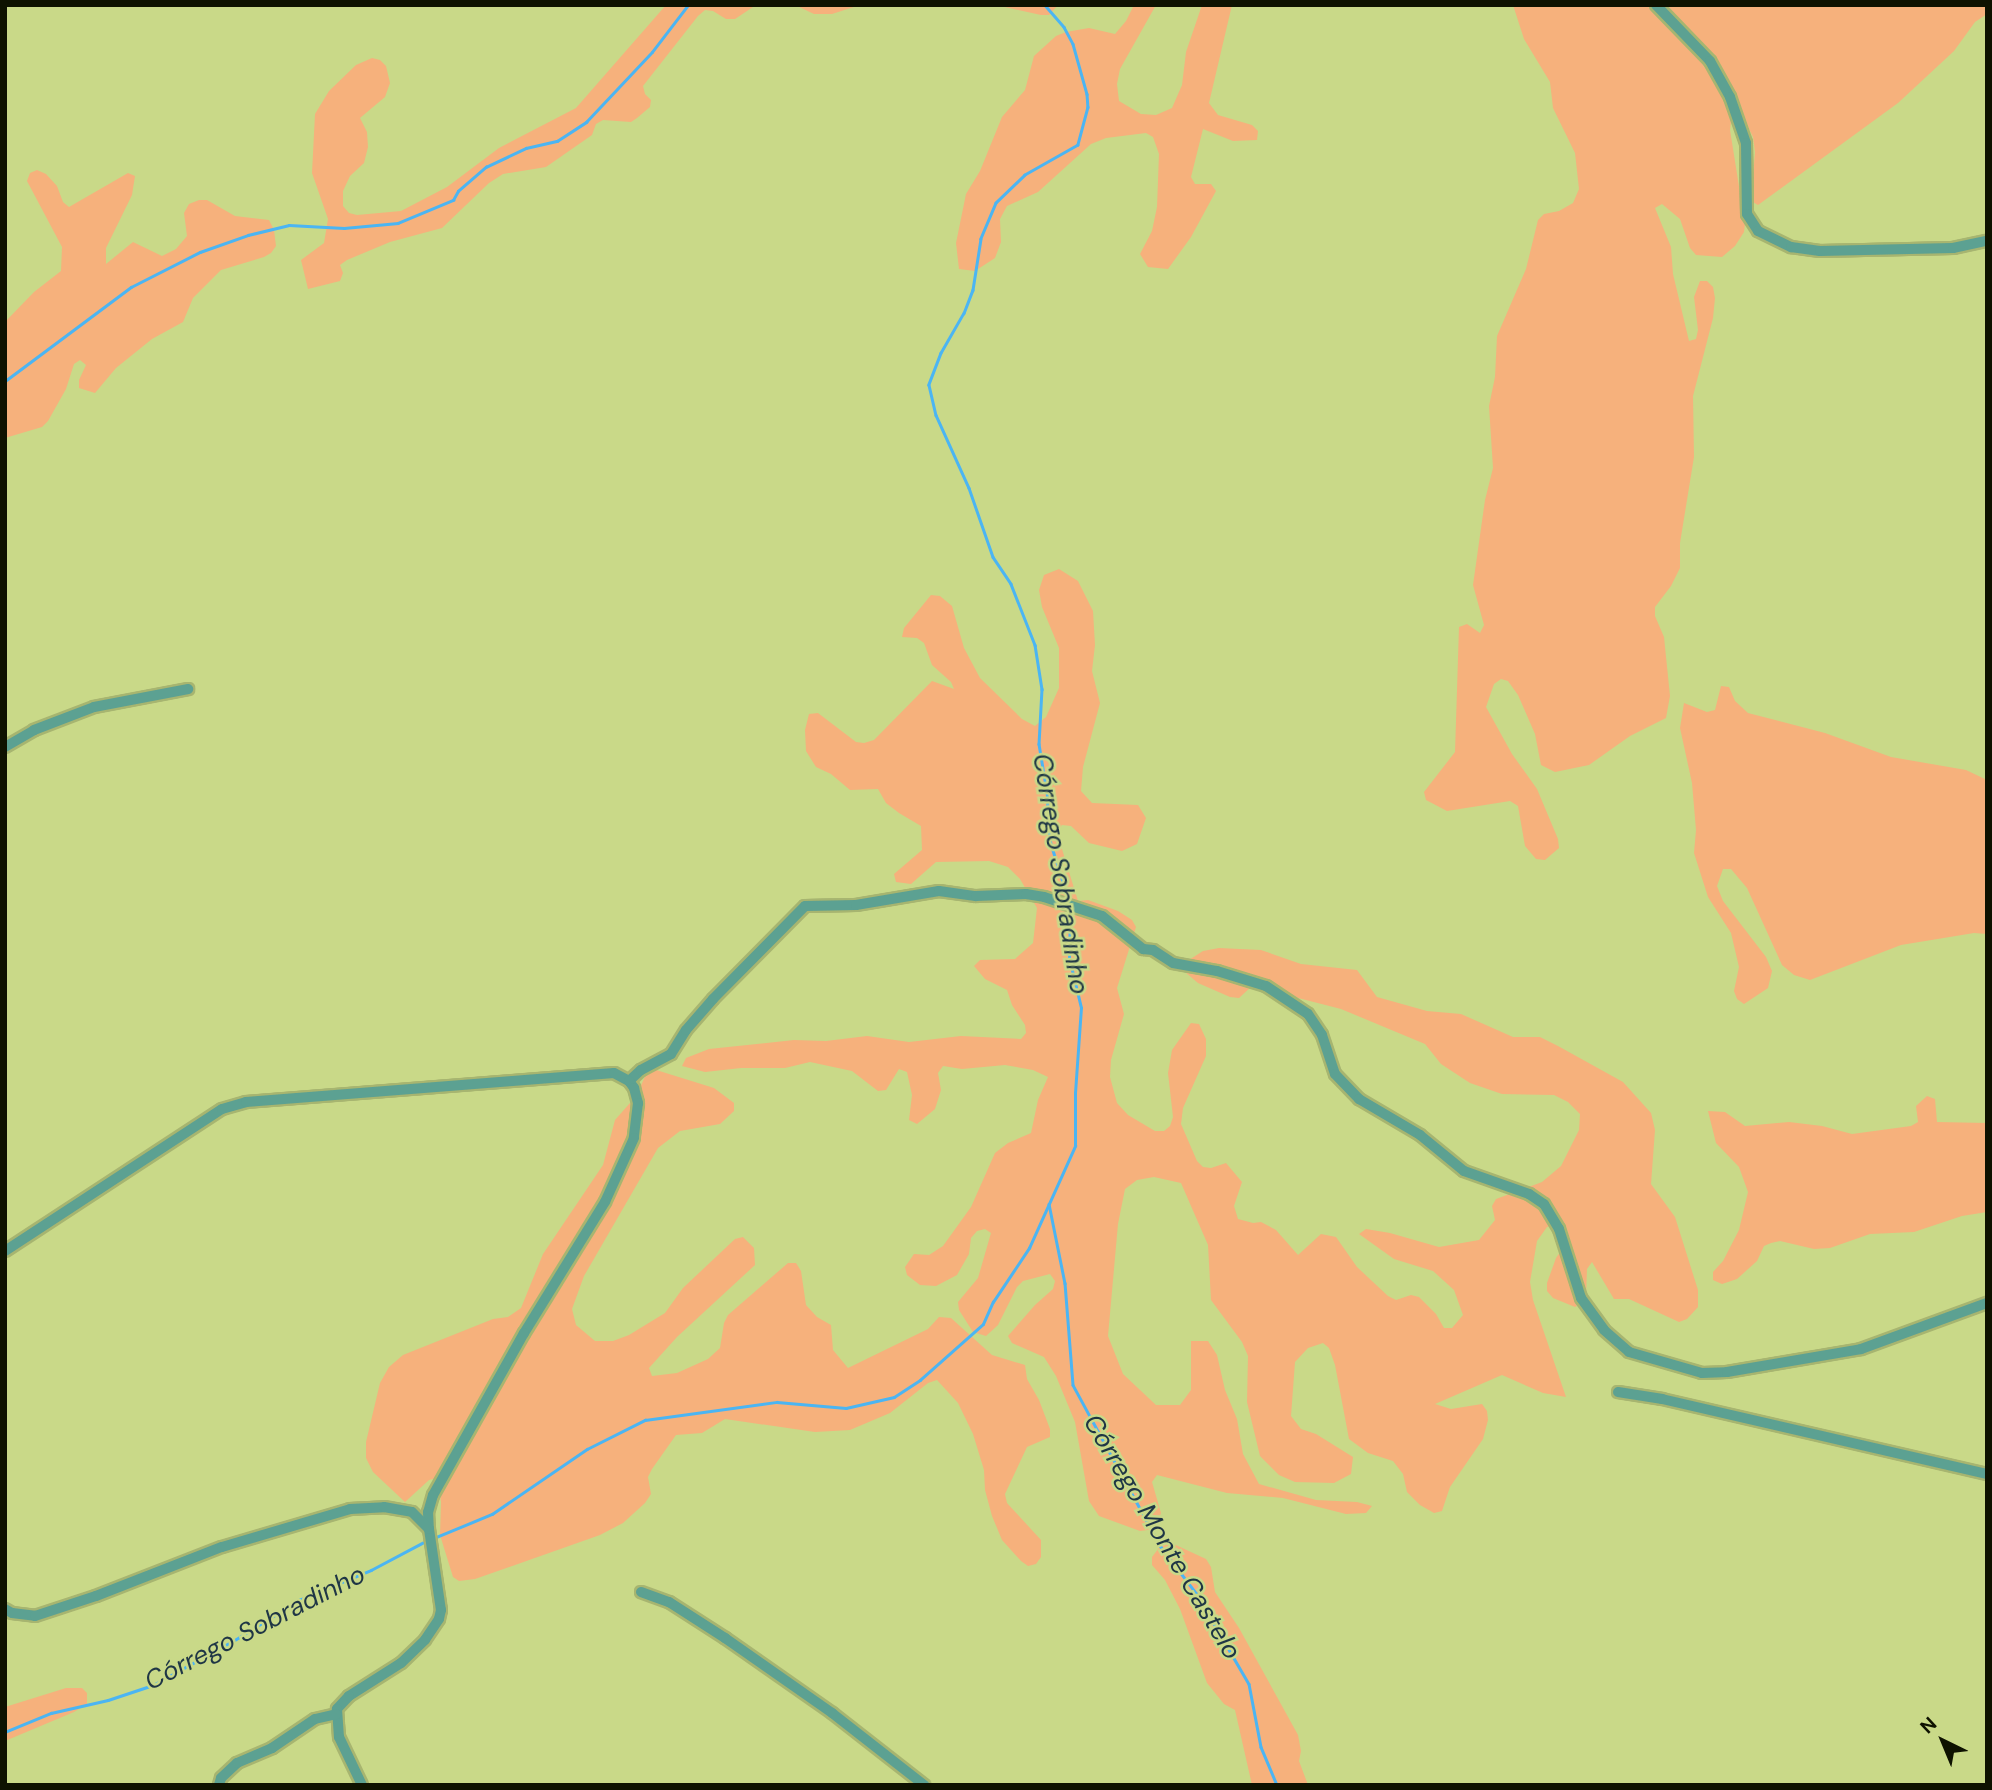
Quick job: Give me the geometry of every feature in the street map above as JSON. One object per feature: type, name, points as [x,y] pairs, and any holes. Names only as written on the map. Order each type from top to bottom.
[{"type":"street","points":[[1656,5],[1710,61],[1730,97],[1746,143],[1747,214],[1758,230],[1795,248],[1820,251],[1954,248],[1987,241]]},
{"type":"street","points":[[5,747],[34,730],[94,707],[188,690]]},
{"type":"street","points":[[629,1081],[641,1070],[668,1057],[713,999],[805,906],[856,905],[939,891],[976,896],[1026,894],[1044,897],[1102,916],[1143,949],[1153,950],[1173,963],[1217,971],[1266,986],[1308,1014],[1322,1035],[1335,1074],[1359,1099],[1432,1143],[1464,1171],[1530,1194],[1544,1204],[1559,1229],[1581,1298],[1604,1330],[1629,1352],[1702,1373],[1727,1372],[1861,1349],[1987,1303]]},
{"type":"street","points":[[5,1251],[222,1109],[246,1101],[614,1073],[629,1081],[638,1103],[631,1146],[605,1202],[524,1333],[433,1496],[428,1513],[441,1610],[439,1619],[429,1636],[401,1663],[339,1705],[336,1714],[339,1737],[362,1785]]},
{"type":"street","points":[[1618,1392],[1654,1397],[1987,1474]]},
{"type":"street","points":[[5,1609],[12,1613],[35,1616],[96,1596],[234,1543],[350,1509],[384,1507],[412,1512],[429,1529]]},
{"type":"street","points":[[640,1592],[669,1602],[725,1638],[832,1713],[924,1785]]},
{"type":"street","points":[[219,1785],[220,1778],[237,1763],[272,1748],[315,1719],[336,1714]]},
{"type":"shaded area","points":[[666,5],[756,5],[735,19],[726,19],[713,11],[705,10],[698,16],[643,86],[645,94],[651,100],[650,107],[631,122],[603,120],[596,124],[592,135],[546,167],[503,174],[489,183],[442,228],[390,242],[347,260],[340,265],[343,273],[340,281],[308,289],[301,260],[324,243],[328,219],[312,173],[315,114],[329,91],[356,65],[372,58],[380,60],[386,66],[390,83],[385,97],[360,118],[367,132],[368,147],[364,163],[350,176],[343,191],[343,206],[349,213],[357,215],[401,211],[447,187],[499,148],[576,108]]},
{"type":"shaded area","points":[[795,5],[860,5],[832,14],[814,14]]},
{"type":"shaded area","points":[[996,5],[1058,5],[1049,15],[1041,15]]},
{"type":"shaded area","points":[[1134,5],[1156,5],[1120,69],[1117,84],[1119,101],[1141,114],[1156,115],[1172,108],[1182,85],[1186,52],[1202,5],[1232,5],[1209,103],[1218,115],[1252,125],[1258,131],[1257,140],[1233,141],[1203,129],[1191,177],[1195,184],[1211,184],[1216,191],[1191,237],[1168,269],[1148,267],[1140,254],[1152,231],[1157,207],[1159,154],[1153,137],[1146,133],[1106,138],[1091,144],[1038,192],[1007,206],[1000,219],[1001,242],[995,258],[975,271],[959,269],[956,243],[966,194],[980,171],[1002,117],[1025,90],[1034,56],[1056,36],[1066,32],[1089,28],[1115,34]]},
{"type":"shaded area","points":[[1513,5],[1987,5],[1987,14],[1975,22],[1954,51],[1898,103],[1758,205],[1751,201],[1755,152],[1753,137],[1739,109],[1732,113],[1730,130],[1745,224],[1744,232],[1735,246],[1722,257],[1696,255],[1690,248],[1680,219],[1662,204],[1655,208],[1671,247],[1673,274],[1689,341],[1696,339],[1698,330],[1694,297],[1700,281],[1707,281],[1713,287],[1715,298],[1713,318],[1693,396],[1694,457],[1680,543],[1680,568],[1671,586],[1655,607],[1655,616],[1664,637],[1670,696],[1666,718],[1630,736],[1589,765],[1555,772],[1541,765],[1535,734],[1518,695],[1508,681],[1501,679],[1494,684],[1486,707],[1512,754],[1537,789],[1558,839],[1559,848],[1545,860],[1536,859],[1525,846],[1518,806],[1510,801],[1447,811],[1426,800],[1424,792],[1455,752],[1459,627],[1467,624],[1480,633],[1484,625],[1473,585],[1485,500],[1493,468],[1489,406],[1495,377],[1497,336],[1526,269],[1538,220],[1544,214],[1559,211],[1573,203],[1579,189],[1575,153],[1553,108],[1550,82],[1524,39]]},
{"type":"shaded area","points":[[37,170],[46,174],[57,186],[63,202],[69,207],[128,173],[135,176],[132,195],[106,248],[106,264],[133,242],[162,256],[176,249],[187,236],[184,213],[189,204],[199,200],[207,200],[235,216],[269,220],[274,230],[276,246],[264,257],[221,270],[193,298],[183,322],[152,339],[116,368],[95,393],[79,388],[79,380],[86,365],[80,360],[74,364],[66,389],[48,421],[42,427],[5,438],[5,322],[34,292],[61,271],[62,247],[27,181],[30,173]]},
{"type":"shaded area","points":[[1059,569],[1078,581],[1093,611],[1095,645],[1092,671],[1100,703],[1083,767],[1081,791],[1092,803],[1138,805],[1146,818],[1137,844],[1122,851],[1089,843],[1071,826],[1062,825],[1057,833],[1078,901],[1088,900],[1118,911],[1132,920],[1136,927],[1117,988],[1124,1014],[1111,1060],[1110,1077],[1117,1103],[1128,1115],[1155,1131],[1164,1131],[1170,1126],[1173,1117],[1168,1073],[1172,1050],[1191,1023],[1199,1024],[1206,1039],[1206,1056],[1183,1108],[1181,1124],[1197,1161],[1203,1167],[1211,1168],[1226,1163],[1242,1182],[1234,1206],[1238,1219],[1261,1222],[1276,1230],[1298,1255],[1321,1234],[1336,1237],[1357,1267],[1388,1296],[1396,1300],[1411,1295],[1419,1297],[1436,1314],[1444,1328],[1452,1328],[1463,1315],[1454,1290],[1433,1271],[1394,1259],[1359,1234],[1366,1229],[1439,1247],[1479,1240],[1495,1220],[1492,1206],[1496,1199],[1542,1182],[1561,1166],[1579,1130],[1580,1114],[1568,1102],[1554,1095],[1502,1094],[1470,1083],[1441,1064],[1425,1044],[1341,1009],[1252,986],[1239,998],[1230,997],[1198,983],[1185,972],[1181,965],[1203,951],[1219,948],[1261,950],[1301,964],[1357,970],[1377,997],[1427,1011],[1461,1014],[1513,1037],[1540,1037],[1623,1082],[1651,1113],[1655,1130],[1651,1184],[1675,1217],[1698,1290],[1698,1307],[1687,1319],[1679,1322],[1629,1299],[1614,1299],[1592,1262],[1587,1269],[1586,1296],[1582,1303],[1575,1307],[1553,1298],[1547,1291],[1547,1283],[1556,1258],[1567,1242],[1568,1232],[1562,1223],[1547,1227],[1537,1241],[1530,1282],[1533,1300],[1566,1397],[1543,1393],[1502,1375],[1435,1404],[1451,1409],[1482,1404],[1487,1411],[1488,1420],[1483,1439],[1450,1487],[1442,1511],[1434,1513],[1420,1505],[1407,1492],[1403,1474],[1393,1461],[1368,1453],[1349,1439],[1335,1365],[1329,1348],[1323,1343],[1308,1348],[1295,1362],[1291,1416],[1301,1429],[1316,1434],[1353,1457],[1351,1474],[1334,1483],[1295,1482],[1279,1475],[1260,1456],[1247,1402],[1248,1356],[1242,1342],[1211,1300],[1208,1245],[1181,1183],[1154,1177],[1137,1180],[1125,1189],[1118,1224],[1108,1336],[1123,1374],[1156,1405],[1180,1405],[1191,1390],[1191,1341],[1208,1341],[1217,1355],[1225,1390],[1237,1419],[1243,1454],[1259,1484],[1316,1500],[1357,1502],[1372,1506],[1366,1513],[1346,1514],[1283,1498],[1227,1493],[1157,1475],[1152,1482],[1161,1513],[1155,1529],[1140,1531],[1099,1516],[1089,1501],[1075,1422],[1056,1376],[1044,1357],[1012,1343],[1008,1336],[1053,1289],[1055,1281],[1050,1274],[1023,1281],[1017,1287],[998,1325],[986,1336],[973,1332],[959,1310],[958,1302],[978,1278],[991,1233],[985,1229],[977,1231],[971,1238],[969,1254],[957,1275],[936,1286],[920,1285],[907,1275],[905,1267],[914,1254],[929,1255],[943,1246],[971,1207],[995,1153],[1008,1143],[1031,1133],[1038,1100],[1048,1077],[1033,1070],[1005,1065],[962,1069],[943,1066],[938,1073],[941,1090],[935,1109],[917,1124],[909,1120],[912,1095],[907,1072],[899,1069],[886,1090],[878,1091],[852,1071],[810,1062],[785,1068],[741,1068],[705,1072],[682,1066],[686,1058],[709,1049],[794,1040],[826,1041],[867,1036],[909,1042],[961,1036],[1021,1039],[1026,1033],[1025,1025],[1012,1005],[1007,990],[985,979],[974,966],[980,960],[1015,959],[1033,943],[1037,908],[1020,879],[1008,867],[989,861],[936,862],[911,884],[896,882],[894,874],[922,850],[921,826],[886,803],[878,789],[850,790],[831,774],[816,767],[806,751],[805,730],[809,714],[818,713],[856,742],[864,743],[874,740],[932,681],[954,689],[951,682],[932,665],[924,643],[917,638],[902,637],[904,628],[931,595],[940,596],[952,606],[964,648],[980,678],[1022,719],[1035,726],[1046,717],[1059,688],[1059,648],[1042,607],[1039,590],[1044,575]]},
{"type":"shaded area","points":[[1721,686],[1729,687],[1735,701],[1748,713],[1825,733],[1891,757],[1966,770],[1987,780],[1987,934],[1974,933],[1901,945],[1810,980],[1794,975],[1782,965],[1747,888],[1731,869],[1723,869],[1717,886],[1723,901],[1766,957],[1772,971],[1768,988],[1744,1004],[1737,999],[1734,991],[1739,967],[1731,933],[1708,897],[1694,853],[1696,830],[1692,783],[1680,728],[1684,703],[1707,712],[1715,710]]},
{"type":"shaded area","points":[[653,1069],[714,1088],[734,1103],[734,1111],[720,1124],[680,1131],[658,1148],[584,1276],[572,1309],[576,1325],[595,1341],[613,1341],[629,1335],[665,1313],[683,1288],[735,1239],[743,1237],[754,1248],[755,1265],[677,1337],[649,1368],[652,1376],[677,1373],[708,1359],[720,1348],[728,1315],[788,1263],[796,1263],[801,1271],[806,1305],[817,1317],[831,1325],[833,1350],[848,1368],[928,1329],[939,1317],[951,1318],[992,1355],[1025,1365],[1027,1379],[1039,1400],[1050,1429],[1050,1437],[1027,1447],[1005,1494],[1007,1503],[1041,1540],[1041,1557],[1036,1564],[1028,1566],[1002,1540],[992,1516],[985,1490],[984,1470],[973,1434],[958,1403],[937,1380],[928,1383],[890,1413],[850,1430],[815,1432],[725,1419],[702,1433],[676,1435],[648,1477],[651,1494],[623,1523],[600,1535],[475,1579],[459,1581],[453,1577],[440,1535],[441,1502],[437,1478],[429,1480],[405,1502],[373,1472],[366,1458],[366,1442],[380,1383],[389,1367],[403,1355],[493,1319],[508,1317],[521,1308],[543,1254],[603,1165],[615,1120],[637,1095],[646,1074]]},
{"type":"shaded area","points":[[1927,1096],[1935,1099],[1937,1122],[1987,1123],[1987,1212],[1962,1216],[1914,1232],[1870,1234],[1830,1248],[1814,1249],[1780,1241],[1771,1243],[1764,1246],[1757,1261],[1737,1279],[1722,1284],[1713,1280],[1713,1272],[1723,1261],[1739,1230],[1748,1192],[1739,1167],[1716,1143],[1708,1111],[1725,1112],[1745,1126],[1789,1122],[1822,1126],[1852,1134],[1911,1126],[1918,1122],[1916,1106]]},
{"type":"shaded area","points":[[1165,1540],[1206,1559],[1211,1567],[1215,1592],[1239,1628],[1298,1735],[1301,1751],[1299,1761],[1308,1785],[1252,1785],[1235,1710],[1224,1704],[1207,1683],[1180,1609],[1165,1580],[1152,1565],[1152,1557]]},
{"type":"shaded area","points":[[66,1688],[82,1688],[87,1693],[87,1704],[5,1741],[5,1707]]},
{"type":"waterway","points":[[5,381],[131,287],[200,252],[248,235],[289,225],[344,228],[398,223],[453,200],[458,191],[486,167],[526,148],[557,141],[586,122],[652,52],[688,5]]},
{"type":"waterway","name":"Córrego Sobradinho","points":[[1045,5],[1064,27],[1073,44],[1087,94],[1088,107],[1078,145],[1025,175],[996,203],[981,239],[973,290],[964,313],[941,353],[929,385],[936,415],[969,488],[993,557],[1011,584],[1035,645],[1042,689],[1039,744],[1048,799],[1047,819],[1051,844],[1069,901]]},
{"type":"waterway","name":"Córrego Sobradinho","points":[[434,1538],[492,1514],[587,1449],[645,1420],[777,1402],[846,1408],[894,1397],[920,1380],[983,1324],[993,1302],[1029,1248],[1075,1146],[1075,1093],[1081,1008],[1069,958],[1070,911]]},
{"type":"waterway","name":"Córrego Monte Castelo","points":[[1049,1204],[1065,1283],[1073,1385],[1161,1547],[1196,1593],[1249,1684],[1261,1747],[1277,1785]]},
{"type":"waterway","name":"Córrego Sobradinho","points":[[5,1732],[51,1713],[108,1700],[153,1685],[233,1641],[299,1600],[371,1570],[422,1543]]}]
